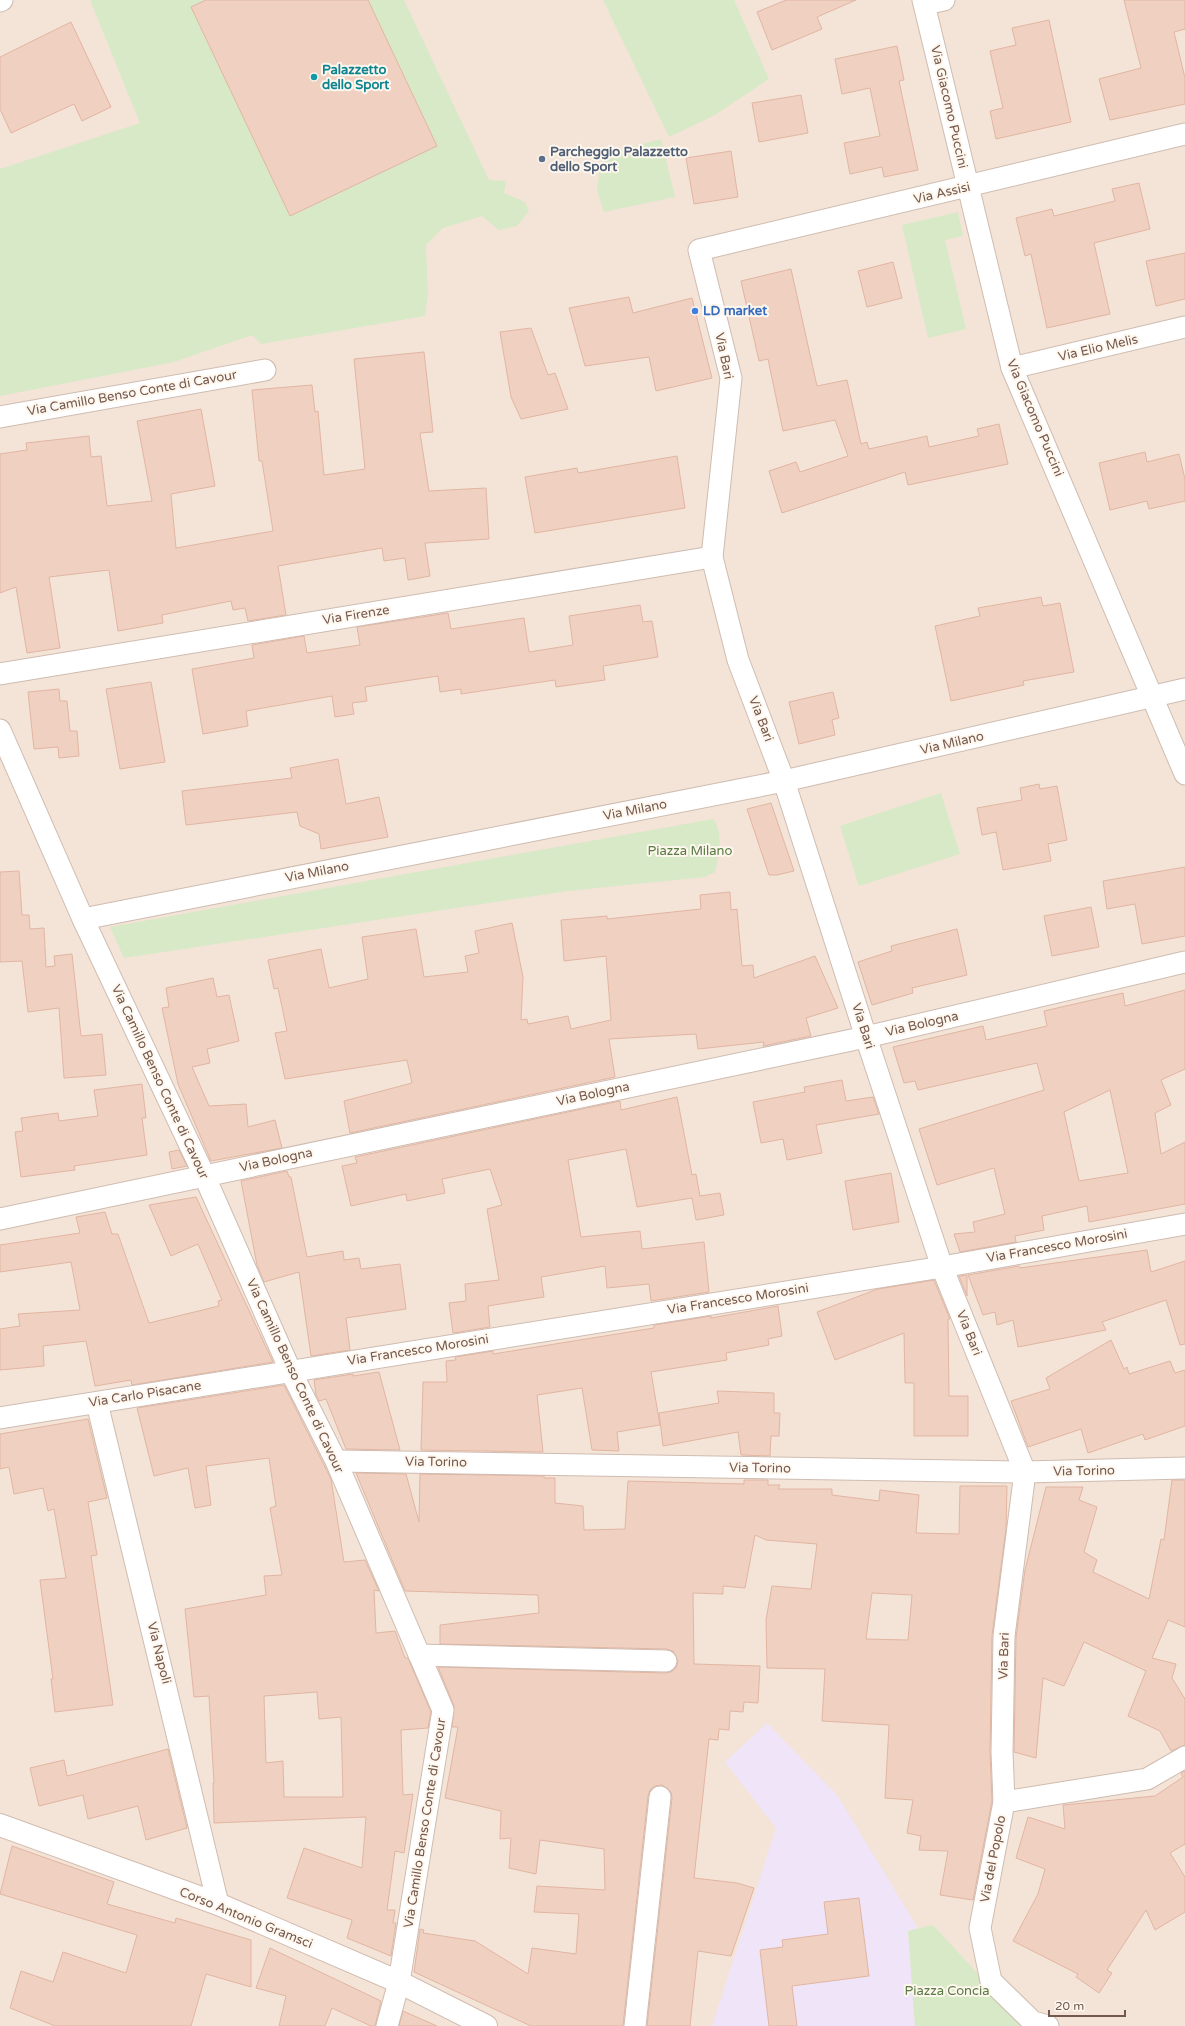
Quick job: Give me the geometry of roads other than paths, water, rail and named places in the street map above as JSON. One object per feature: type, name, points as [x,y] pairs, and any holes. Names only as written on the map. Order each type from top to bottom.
[{"type":"street","name":"Via Giacomo Puccini","points":[[931,1],[967,187],[1012,368],[1185,774]]},
{"type":"street","name":"Via Assisi","points":[[698,250],[1185,134]]},
{"type":"street","name":"Via Bari","points":[[698,250],[731,378],[712,556],[738,660],[784,781],[942,1267],[1025,1472],[1004,1636],[1002,1752],[1004,1802]]},
{"type":"street","name":"Via Elio Melis","points":[[1012,368],[1185,327]]},
{"type":"street","name":"Via Camillo Benso Conte di Cavour","points":[[0,417],[265,370]]},
{"type":"street","name":"Via Firenze","points":[[0,674],[712,556]]},
{"type":"street","name":"Via Milano","points":[[83,919],[784,781],[1185,689]]},
{"type":"street","name":"Via Camillo Benso Conte di Cavour","points":[[0,730],[83,919],[204,1175],[290,1370],[336,1461],[443,1710],[399,1982],[387,2026]]},
{"type":"street","name":"Via Bologna","points":[[0,1219],[866,1037],[1185,962]]},
{"type":"street","name":"Via Francesco Morosini","points":[[290,1370],[942,1267],[1185,1224]]},
{"type":"street","name":"Via Carlo Pisacane","points":[[0,1418],[290,1370]]},
{"type":"street","name":"Via Napoli","points":[[97,1403],[218,1904]]},
{"type":"street","name":"Via Torino","points":[[336,1461],[1025,1472],[1185,1468]]},
{"type":"street","points":[[419,1655],[666,1661]]},
{"type":"street","name":"Via del Popolo","points":[[1048,2026],[1033,2022],[991,1981],[980,1928],[1004,1802],[1147,1779],[1185,1757]]},
{"type":"street","points":[[635,2026],[660,1797]]},
{"type":"street","name":"Corso Antonio Gramsci","points":[[1,1830],[218,1904],[399,1982],[486,2026]]},
{"type":"place","name":"Palazzetto dello Sport","points":[[314,77]]},
{"type":"place","name":"Parcheggio Palazzetto dello Sport","points":[[542,159]]},
{"type":"place","name":"LD market","points":[[695,311]]},
{"type":"park label","name":"Piazza Milano","points":[[690,851]]},
{"type":"park label","name":"Piazza Concia","points":[[947,1991]]}]
